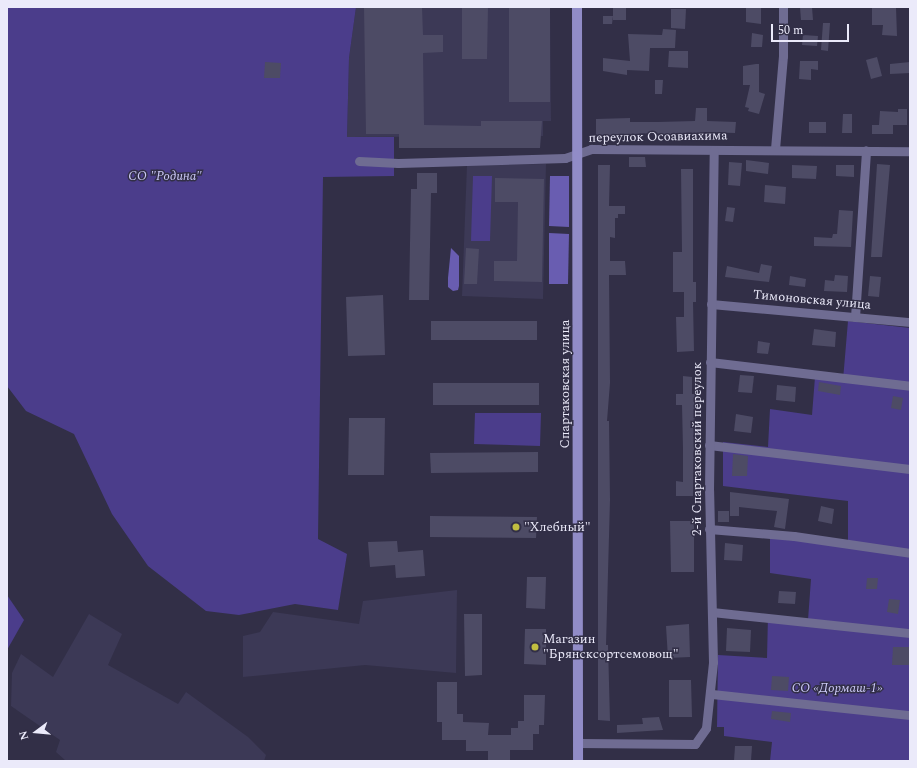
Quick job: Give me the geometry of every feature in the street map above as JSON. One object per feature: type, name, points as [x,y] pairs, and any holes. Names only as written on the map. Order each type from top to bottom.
[{"type":"street","name":"Спартаковская улица","points":[[577,7],[578,761]]},
{"type":"street","points":[[774,149],[783,56],[783,7]]},
{"type":"street","name":"переулок Осоавиахима","points":[[359,160],[398,163],[557,158],[590,149],[910,151]]},
{"type":"street","name":"2-й Спартаковский переулок","points":[[579,743],[695,744],[706,728],[712,694],[709,445],[714,150]]},
{"type":"street","points":[[854,317],[866,150]]},
{"type":"street","name":"Тимоновская улица","points":[[711,304],[910,322]]},
{"type":"street","points":[[710,362],[910,386]]},
{"type":"street","points":[[709,445],[910,469]]},
{"type":"street","points":[[709,530],[794,536],[910,553]]},
{"type":"street","points":[[712,612],[910,633]]},
{"type":"street","points":[[712,694],[910,716]]},
{"type":"shaded area","points":[[356,7],[550,7],[551,121],[543,121],[543,136],[347,137],[349,58]]},
{"type":"shaded area","points":[[546,164],[543,299],[462,296],[467,165]]},
{"type":"shaded area","points":[[550,176],[569,176],[569,227],[549,226]]},
{"type":"shaded area","points":[[549,233],[569,234],[568,284],[549,284]]},
{"type":"shaded area","points":[[451,248],[459,256],[459,286],[458,290],[453,291],[448,287]]},
{"type":"shaded area","points":[[457,590],[456,673],[365,665],[243,677],[243,636],[260,632],[273,612],[359,624],[363,601]]},
{"type":"shaded area","points":[[89,614],[122,634],[108,665],[178,704],[186,692],[248,737],[266,755],[264,761],[66,761],[56,752],[60,740],[11,706],[12,673],[21,654],[53,677]]},
{"type":"green space","name":"СО \"Родина\"","points":[[7,7],[356,7],[349,58],[347,137],[394,137],[394,176],[323,177],[318,539],[347,554],[338,610],[295,604],[239,615],[206,611],[148,566],[112,514],[74,434],[26,411],[7,386]]},
{"type":"green space","points":[[473,176],[492,176],[490,241],[471,241]]},
{"type":"green space","name":"СО «Дормаш-1»","points":[[848,321],[910,328],[910,761],[770,761],[772,742],[724,736],[724,727],[717,727],[718,655],[767,658],[768,615],[808,620],[811,579],[770,573],[770,532],[848,541],[848,501],[723,486],[723,442],[768,447],[770,409],[812,415],[815,377],[843,380]]},
{"type":"green space","points":[[475,413],[541,413],[540,446],[474,444]]},
{"type":"green space","points":[[7,595],[24,620],[7,650]]},
{"type":"building","points":[[364,7],[422,7],[423,35],[443,35],[443,52],[423,53],[424,125],[481,126],[481,121],[542,121],[540,148],[399,148],[399,134],[366,134]]},
{"type":"building","points":[[462,7],[488,7],[487,59],[462,59]]},
{"type":"building","points":[[509,7],[550,7],[550,102],[509,102]]},
{"type":"building","points":[[613,7],[626,7],[626,20],[613,20]]},
{"type":"building","points":[[746,7],[761,7],[761,24],[746,22]]},
{"type":"building","points":[[800,7],[812,7],[813,20],[801,20]]},
{"type":"building","points":[[872,7],[896,7],[897,36],[882,35],[883,25],[872,25]]},
{"type":"building","points":[[671,9],[686,9],[685,29],[671,28]]},
{"type":"building","points":[[603,16],[613,16],[612,24],[603,24]]},
{"type":"building","points":[[823,23],[830,23],[828,51],[821,50]]},
{"type":"building","points":[[663,29],[676,30],[675,48],[650,48],[649,71],[627,70],[627,75],[603,71],[603,58],[630,61],[628,34],[662,35]]},
{"type":"building","points":[[752,33],[763,35],[762,47],[751,47]]},
{"type":"building","points":[[803,35],[818,36],[817,46],[802,45]]},
{"type":"building","points":[[669,51],[688,51],[688,68],[668,67]]},
{"type":"building","points":[[877,57],[882,76],[871,79],[866,60]]},
{"type":"building","points":[[800,61],[818,61],[818,70],[811,69],[811,80],[799,79]]},
{"type":"building","points":[[265,62],[281,63],[280,78],[264,78]]},
{"type":"building","points":[[910,62],[910,73],[890,74],[890,64]]},
{"type":"building","points":[[759,64],[759,92],[765,94],[759,114],[748,111],[749,108],[745,107],[750,85],[743,85],[743,66]]},
{"type":"building","points":[[655,80],[663,80],[662,94],[655,94]]},
{"type":"building","points":[[696,108],[707,108],[707,121],[736,122],[735,133],[705,132],[704,137],[651,133],[596,137],[596,119],[630,118],[630,122],[695,121]]},
{"type":"building","points":[[898,109],[907,109],[907,125],[893,125],[893,134],[872,134],[872,125],[879,125],[880,111],[898,112]]},
{"type":"building","points":[[843,114],[852,114],[852,133],[842,133]]},
{"type":"building","points":[[809,122],[826,122],[826,133],[809,133]]},
{"type":"building","points":[[629,157],[645,157],[646,167],[629,167]]},
{"type":"building","points":[[746,160],[769,163],[768,174],[746,171]]},
{"type":"building","points":[[729,162],[742,163],[740,186],[728,185]]},
{"type":"building","points":[[877,164],[890,165],[882,257],[871,257]]},
{"type":"building","points":[[598,165],[610,165],[609,206],[625,206],[625,214],[618,214],[618,218],[615,218],[615,238],[610,237],[610,261],[625,261],[626,275],[609,275],[610,383],[607,421],[609,421],[610,500],[606,645],[608,645],[610,721],[598,720]]},
{"type":"building","points":[[792,165],[817,166],[816,179],[792,178]]},
{"type":"building","points":[[836,165],[854,165],[854,177],[836,176]]},
{"type":"building","points":[[681,169],[693,169],[693,282],[696,282],[696,302],[693,302],[694,351],[677,352],[676,317],[684,317],[684,292],[673,292],[673,252],[682,252]]},
{"type":"building","points":[[417,173],[437,173],[437,193],[431,193],[429,300],[409,300],[411,189],[417,189]]},
{"type":"building","points":[[495,178],[544,179],[542,282],[494,281],[494,261],[517,261],[518,202],[495,202]]},
{"type":"building","points":[[765,185],[786,187],[785,204],[764,202]]},
{"type":"building","points":[[727,207],[735,208],[733,222],[725,221]]},
{"type":"building","points":[[839,210],[853,211],[851,247],[814,246],[814,237],[832,238],[833,234],[837,234]]},
{"type":"building","points":[[466,248],[479,249],[477,284],[464,284]]},
{"type":"building","points":[[761,264],[772,266],[769,282],[725,277],[727,266],[759,273]]},
{"type":"building","points":[[835,275],[848,276],[847,292],[824,291],[825,280],[834,281]]},
{"type":"building","points":[[790,276],[806,279],[805,287],[789,285]]},
{"type":"building","points":[[870,276],[881,277],[879,297],[868,296]]},
{"type":"building","points":[[383,295],[385,355],[348,356],[346,297]]},
{"type":"building","points":[[431,321],[537,321],[537,340],[431,340]]},
{"type":"building","points":[[814,329],[836,332],[835,347],[812,345]]},
{"type":"building","points":[[758,341],[770,343],[768,354],[757,353]]},
{"type":"building","points":[[740,375],[754,376],[752,393],[738,392]]},
{"type":"building","points":[[683,376],[692,377],[692,394],[695,394],[693,496],[676,496],[676,481],[683,482],[682,405],[676,405],[676,394],[683,394]]},
{"type":"building","points":[[819,382],[841,386],[840,395],[818,391]]},
{"type":"building","points":[[433,383],[539,383],[539,405],[433,405]]},
{"type":"building","points":[[777,385],[796,387],[795,402],[776,400]]},
{"type":"building","points":[[893,396],[903,398],[901,410],[891,408]]},
{"type":"building","points":[[736,414],[753,417],[751,433],[734,431]]},
{"type":"building","points":[[349,418],[385,418],[384,475],[348,475]]},
{"type":"building","points":[[538,452],[538,472],[431,473],[430,453]]},
{"type":"building","points":[[733,454],[748,456],[747,476],[732,476]]},
{"type":"building","points":[[730,492],[789,499],[785,529],[774,527],[777,511],[739,507],[739,516],[730,516]]},
{"type":"building","points":[[821,506],[834,509],[832,524],[818,521]]},
{"type":"building","points":[[718,511],[729,511],[729,522],[718,522]]},
{"type":"building","points":[[430,516],[537,517],[536,538],[430,537]]},
{"type":"building","points":[[670,521],[694,521],[694,572],[671,572]]},
{"type":"building","points":[[397,541],[398,552],[423,550],[425,576],[396,578],[395,565],[370,567],[368,542]]},
{"type":"building","points":[[725,543],[743,545],[742,561],[724,560]]},
{"type":"building","points":[[527,577],[546,577],[545,609],[526,608]]},
{"type":"building","points":[[867,578],[878,578],[877,589],[866,589]]},
{"type":"building","points":[[779,591],[796,592],[795,604],[778,603]]},
{"type":"building","points":[[889,599],[900,600],[898,614],[887,612]]},
{"type":"building","points":[[464,614],[482,614],[482,675],[465,676]]},
{"type":"building","points":[[689,624],[690,657],[668,658],[666,626]]},
{"type":"building","points":[[727,628],[751,630],[750,652],[726,651]]},
{"type":"building","name":"Магазин \"Брянсксортсемовощ\"","points":[[525,629],[546,629],[546,665],[524,664]]},
{"type":"building","points":[[893,647],[910,647],[910,665],[892,665]]},
{"type":"building","points":[[772,676],[789,677],[788,691],[771,690]]},
{"type":"building","points":[[669,680],[691,680],[692,717],[669,717]]},
{"type":"building","points":[[437,682],[457,682],[457,714],[463,714],[463,722],[489,723],[488,735],[511,735],[511,728],[518,728],[518,721],[524,721],[524,695],[545,695],[544,725],[539,725],[539,734],[533,734],[533,750],[510,750],[510,761],[488,761],[488,751],[466,751],[466,740],[442,740],[442,722],[437,722]]},
{"type":"building","points":[[772,711],[791,713],[790,722],[771,719]]},
{"type":"building","points":[[659,717],[663,730],[617,733],[617,725],[643,724],[642,718]]},
{"type":"building","points":[[735,746],[752,746],[751,761],[734,761]]},
{"type":"place","name":"\"Хлебный\"","points":[[516,527]]},
{"type":"place","name":"Магазин \"Брянсксортсемовощ\"","points":[[535,647]]}]
